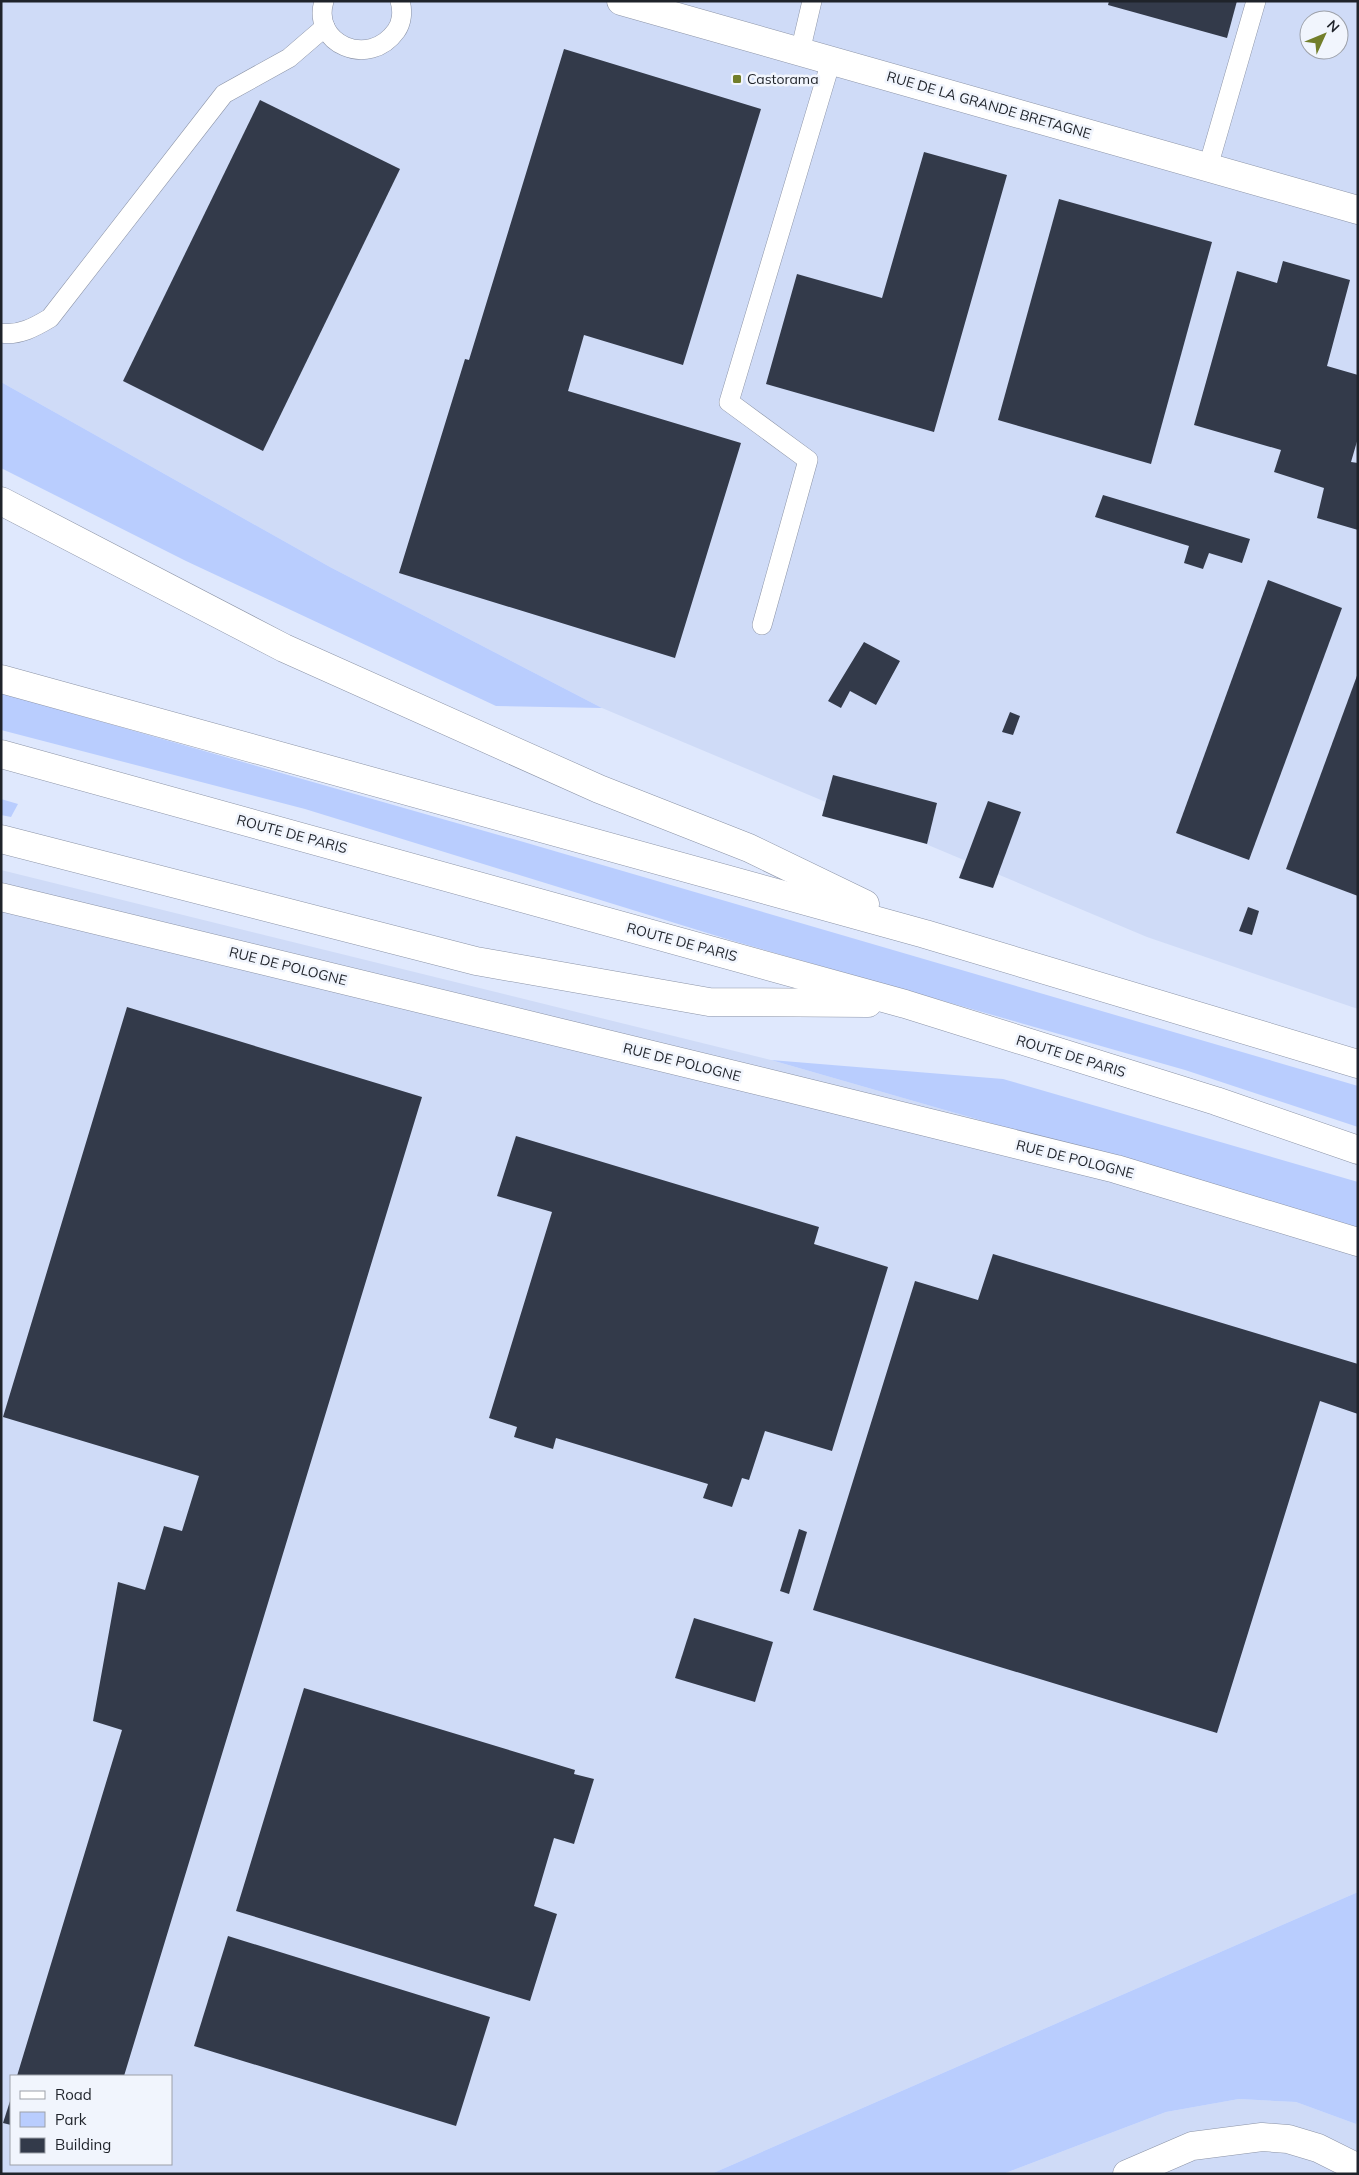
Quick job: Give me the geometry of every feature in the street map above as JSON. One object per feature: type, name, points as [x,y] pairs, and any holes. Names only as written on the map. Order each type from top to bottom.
[{"type":"main road","name":"RUE DE LA GRANDE BRETAGNE","points":[[621,1],[1358,210]]},
{"type":"main road","points":[[1,501],[284,648],[599,789],[749,848],[925,934]]},
{"type":"main road","points":[[1,679],[925,934],[1358,1064]]},
{"type":"main road","name":"ROUTE DE PARIS","points":[[1,754],[905,1004],[1216,1101],[1358,1150]]},
{"type":"main road","points":[[1,839],[476,962],[709,1002],[905,1004]]},
{"type":"main road","name":"RUE DE POLOGNE","points":[[1,897],[784,1086],[1116,1169],[1358,1242]]},
{"type":"main road","points":[[1127,2174],[1192,2146],[1262,2138],[1288,2139],[1318,2148],[1358,2168]]},
{"type":"lane","points":[[324,1],[321,8],[325,27],[334,40],[347,48],[362,51],[377,48],[390,39],[399,27],[402,8],[400,1]]},
{"type":"lane","points":[[800,52],[812,1]]},
{"type":"lane","points":[[1208,167],[1256,1]]},
{"type":"lane","points":[[1,333],[8,334],[31,330],[50,318],[224,94],[289,58],[325,27]]},
{"type":"lane","points":[[762,624],[808,460],[729,402],[831,61]]},
{"type":"shaded area","points":[[1,1],[1358,1],[1358,1009],[1147,937],[602,708],[330,567],[1,382]]},
{"type":"shaded area","points":[[1,870],[771,1060],[1358,1229],[1358,1892],[711,2174],[1,2174]]},
{"type":"shaded area","points":[[1239,2099],[1296,2102],[1356,2124],[1358,2117],[1358,2174],[1003,2174],[1166,2112]]},
{"type":"green space","points":[[1,382],[330,567],[602,708],[496,706],[186,561],[1,468]]},
{"type":"green space","points":[[1,693],[527,843],[1358,1086],[1358,1127],[1185,1070],[730,940],[305,809],[1,730]]},
{"type":"green space","points":[[1,799],[18,804],[11,817],[1,815]]},
{"type":"green space","points":[[771,1060],[1003,1079],[1358,1182],[1358,1229]]},
{"type":"green space","points":[[1358,1892],[1358,2117],[1356,2124],[1296,2102],[1239,2099],[1166,2112],[1003,2174],[711,2174]]},
{"type":"building","points":[[1109,1],[1237,1],[1227,38],[1108,5]]},
{"type":"building","points":[[564,49],[761,109],[683,365],[584,335],[568,391],[741,443],[675,658],[399,573],[465,359],[469,360]]},
{"type":"building","points":[[260,100],[400,169],[263,451],[123,381]]},
{"type":"building","points":[[924,152],[1007,175],[934,432],[766,384],[797,274],[882,298]]},
{"type":"building","points":[[1059,199],[1212,242],[1151,464],[998,420]]},
{"type":"building","points":[[1283,261],[1350,280],[1327,366],[1358,375],[1358,438],[1351,462],[1358,463],[1358,530],[1317,518],[1324,488],[1274,472],[1281,450],[1194,425],[1237,271],[1277,283]]},
{"type":"building","points":[[1103,495],[1250,539],[1242,563],[1209,553],[1203,569],[1184,563],[1189,546],[1095,517]]},
{"type":"building","points":[[1268,580],[1342,608],[1249,860],[1176,833]]},
{"type":"building","points":[[864,642],[900,661],[876,705],[850,691],[841,708],[828,701]]},
{"type":"building","points":[[1358,673],[1358,896],[1286,869]]},
{"type":"building","points":[[1010,712],[1020,716],[1013,735],[1002,732]]},
{"type":"building","points":[[833,775],[937,803],[927,844],[822,816]]},
{"type":"building","points":[[988,801],[1021,812],[993,888],[959,878]]},
{"type":"building","points":[[1248,907],[1259,911],[1252,935],[1239,931]]},
{"type":"building","points":[[127,1007],[422,1097],[124,2075],[17,2075],[122,1730],[93,1721],[118,1582],[145,1590],[164,1526],[182,1531],[199,1476],[3,1417]]},
{"type":"building","points":[[516,1136],[819,1227],[814,1244],[888,1267],[832,1451],[765,1431],[749,1480],[742,1478],[732,1507],[703,1498],[708,1484],[556,1438],[553,1449],[514,1437],[517,1427],[489,1418],[552,1212],[497,1196]]},
{"type":"building","points":[[993,1254],[1358,1364],[1358,1414],[1320,1401],[1217,1733],[813,1610],[915,1281],[978,1300]]},
{"type":"building","points":[[799,1529],[807,1532],[789,1594],[780,1591]]},
{"type":"building","points":[[694,1618],[773,1642],[755,1702],[675,1678]]},
{"type":"building","points":[[304,1688],[575,1770],[574,1774],[594,1779],[574,1844],[554,1838],[534,1906],[557,1914],[530,2001],[236,1911]]},
{"type":"building","points":[[228,1936],[490,2017],[456,2126],[194,2046]]},
{"type":"building","points":[[10,2101],[10,2125],[3,2123]]},
{"type":"place","name":"Castorama","points":[[737,79]]}]
